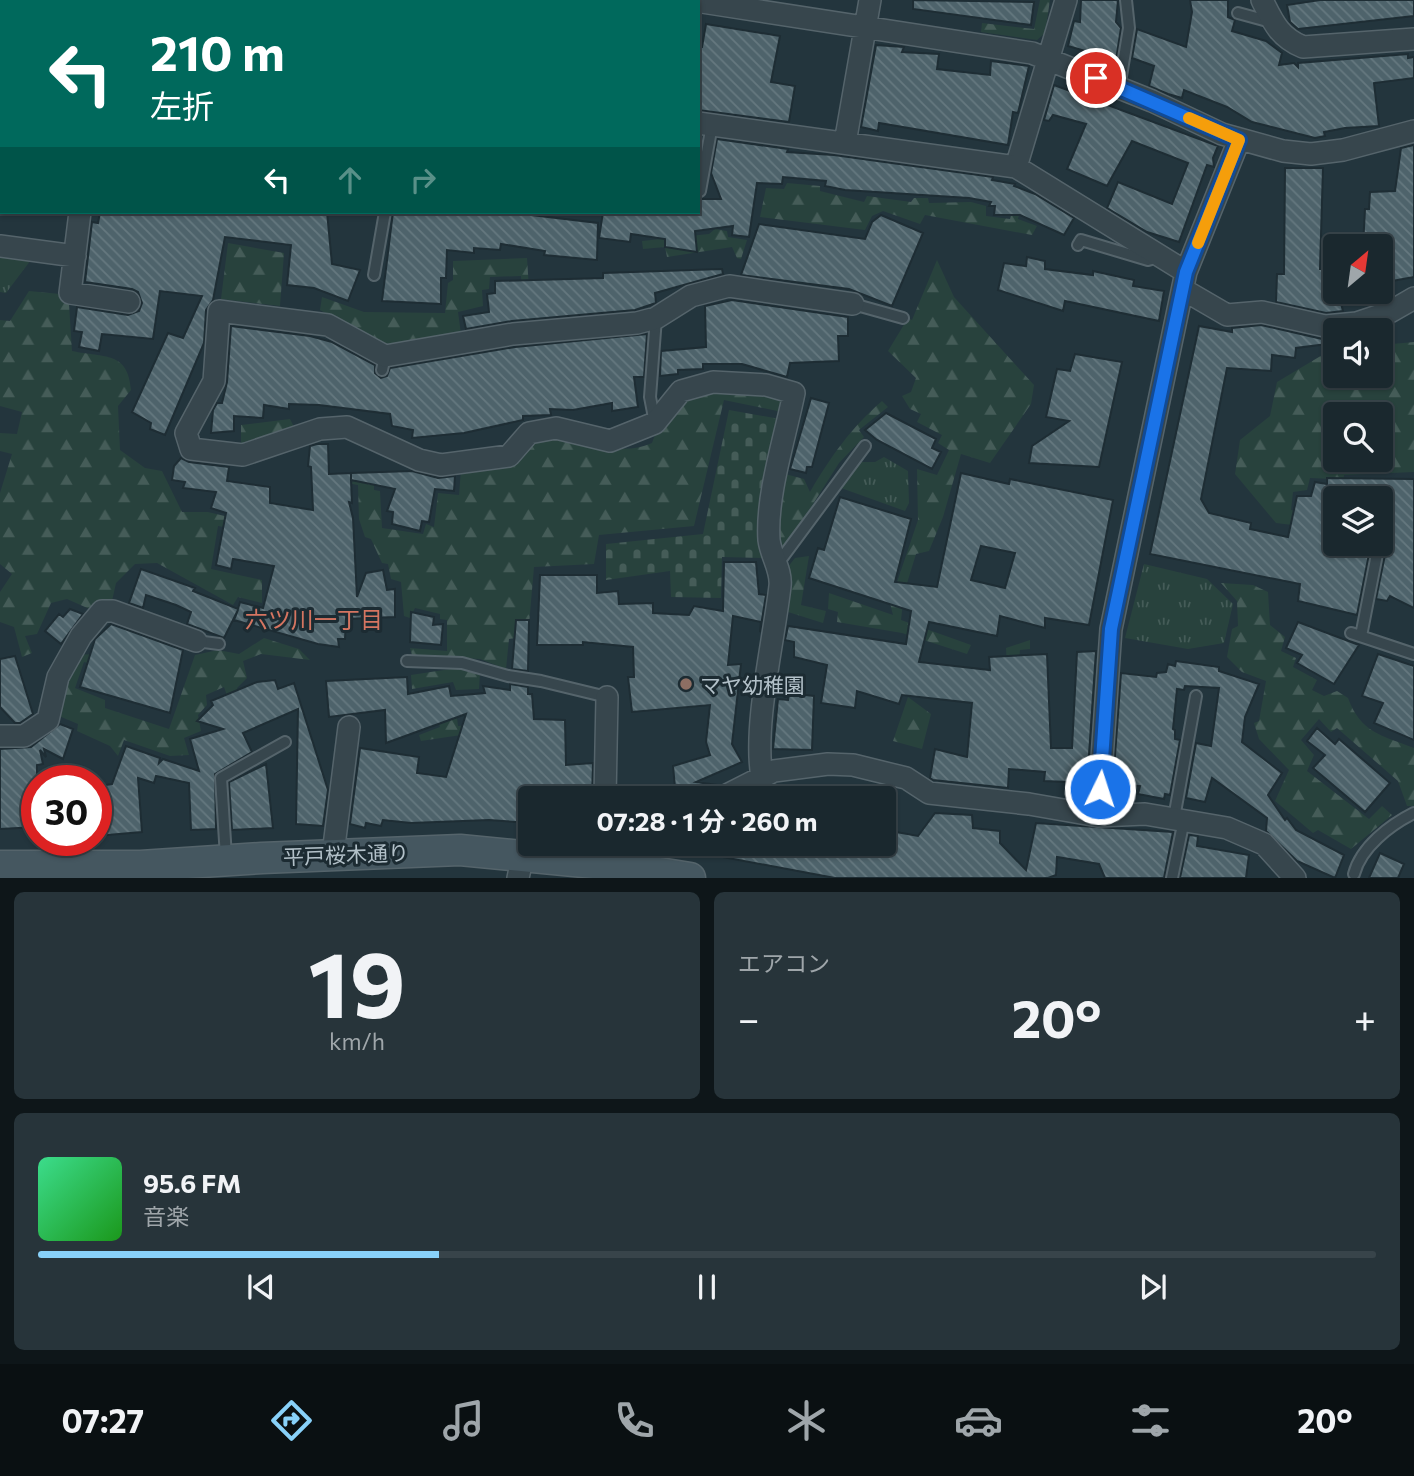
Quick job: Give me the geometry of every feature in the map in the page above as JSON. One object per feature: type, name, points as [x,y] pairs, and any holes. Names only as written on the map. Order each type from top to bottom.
[{"type":"main road","name":"平戸桜木通り","points":[[0,866],[124,872],[184,870],[226,860],[460,850],[520,866],[610,858],[658,864],[690,877]]},
{"type":"street","points":[[845,143],[870,0]]},
{"type":"street","points":[[1016,167],[1066,0]]},
{"type":"street","points":[[1262,0],[1274,23],[1289,41],[1303,47],[1319,48],[1414,39]]},
{"type":"street","points":[[700,2],[1032,53],[1239,140],[1283,151],[1311,153],[1343,150],[1414,131]]},
{"type":"street","points":[[705,124],[1016,167],[1162,257],[1185,281],[1227,315],[1262,312],[1325,326],[1357,323],[1390,312],[1414,298]]},
{"type":"street","points":[[1098,816],[1111,629],[1185,281],[1239,140]]},
{"type":"street","points":[[80,214],[69,293],[136,302]]},
{"type":"street","points":[[0,246],[75,256]]},
{"type":"street","points":[[762,777],[759,761],[762,725],[780,582],[769,541],[771,507],[794,393],[766,385],[713,382],[681,391],[654,423],[611,441],[556,428],[529,433],[509,456],[441,465],[419,460],[383,440],[347,427],[320,429],[243,455],[191,449],[186,433],[214,381],[213,310],[328,325],[383,363],[513,334],[614,326],[656,318],[691,296],[729,286],[853,304]]},
{"type":"street","points":[[0,736],[24,736],[48,720],[58,677],[81,636],[102,611],[113,611],[196,641]]},
{"type":"street","points":[[605,786],[607,697]]},
{"type":"street","points":[[332,854],[349,727]]},
{"type":"street","points":[[744,786],[774,771],[797,767],[853,765],[906,778],[929,793],[1028,804],[1098,816],[1145,814],[1253,836],[1273,851],[1294,877]]},
{"type":"lane","points":[[1119,88],[1129,28],[1126,0]]},
{"type":"lane","points":[[1238,13],[1274,23]]},
{"type":"lane","points":[[701,191],[705,124]]},
{"type":"lane","points":[[374,275],[386,214]]},
{"type":"lane","points":[[1078,245],[1082,240],[1148,260],[1162,257]]},
{"type":"lane","points":[[853,304],[903,318]]},
{"type":"lane","points":[[654,423],[650,397],[656,318]]},
{"type":"lane","points":[[776,566],[865,446]]},
{"type":"lane","points":[[1377,556],[1373,587],[1356,635],[1414,654]]},
{"type":"lane","points":[[196,641],[219,643]]},
{"type":"lane","points":[[407,661],[471,664],[508,677],[541,681],[607,697]]},
{"type":"lane","points":[[1172,877],[1196,696]]},
{"type":"lane","points":[[226,860],[220,778],[285,742]]},
{"type":"lane","points":[[1354,874],[1368,848],[1400,820],[1414,813]]},
{"type":"green space","points":[[1040,0],[1050,0],[1045,33],[1037,40],[981,32],[982,23],[1034,29]]},
{"type":"green space","points":[[787,183],[820,186],[820,191],[864,202],[867,196],[911,202],[914,198],[928,198],[929,203],[971,202],[986,206],[986,216],[1010,219],[1012,212],[1019,214],[1018,219],[1037,226],[1032,235],[925,215],[920,224],[883,211],[872,216],[865,230],[760,217],[766,188],[784,189]]},
{"type":"green space","points":[[715,229],[727,231],[728,237],[747,240],[741,259],[737,258],[732,247],[667,257],[665,247],[643,249],[642,241],[709,234]]},
{"type":"green space","points":[[228,243],[284,253],[280,306],[221,299]]},
{"type":"green space","points":[[0,252],[34,256],[6,293],[0,292]]},
{"type":"green space","points":[[527,258],[531,319],[524,320],[521,276],[490,277],[489,289],[482,290],[483,306],[458,312],[461,334],[389,344],[368,338],[320,310],[322,297],[364,312],[445,313],[448,283],[453,280],[453,261]]},
{"type":"green space","points":[[937,260],[954,297],[1034,385],[1031,404],[990,463],[961,454],[943,517],[929,551],[916,554],[904,593],[901,620],[971,645],[967,654],[902,633],[837,622],[838,612],[828,609],[829,593],[893,615],[890,603],[918,520],[917,469],[937,475],[949,450],[938,443],[942,435],[917,422],[921,414],[910,409],[902,396],[911,392],[916,378],[888,351],[908,318],[912,320]]},
{"type":"green space","points":[[29,291],[60,294],[69,304],[72,351],[113,358],[125,368],[131,390],[118,406],[120,450],[145,468],[162,471],[182,512],[208,512],[237,519],[235,529],[218,526],[211,569],[262,580],[262,603],[238,597],[233,605],[157,563],[135,564],[116,583],[112,601],[94,611],[67,599],[51,603],[37,634],[25,636],[32,653],[22,657],[14,627],[0,622],[0,592],[12,574],[0,564],[0,493],[12,454],[0,451],[0,433],[17,434],[22,412],[0,406],[0,320],[10,321]]},
{"type":"green space","points":[[1414,342],[1414,472],[1344,475],[1342,486],[1334,479],[1310,478],[1307,490],[1293,492],[1291,510],[1320,517],[1318,528],[1276,523],[1235,474],[1240,440],[1270,416],[1277,382],[1323,355],[1323,388],[1393,388],[1393,344]]},
{"type":"green space","points":[[728,388],[785,400],[782,412],[724,400],[694,526],[599,535],[594,564],[534,567],[528,636],[509,639],[506,669],[480,659],[412,655],[410,648],[447,651],[447,620],[440,619],[440,614],[415,608],[410,618],[404,616],[401,582],[391,579],[388,564],[382,563],[371,539],[365,537],[359,519],[358,485],[352,484],[353,475],[374,475],[374,490],[380,491],[382,528],[423,534],[426,524],[434,527],[438,493],[459,495],[461,470],[527,443],[553,436],[617,448],[639,447],[652,443],[666,417],[681,403]]},
{"type":"green space","points":[[882,401],[888,407],[859,430],[864,437],[839,463],[785,548],[776,549],[774,536],[785,474],[804,479],[810,492],[842,443]]},
{"type":"green space","points":[[729,410],[780,419],[757,535],[762,558],[722,557],[721,598],[671,597],[670,571],[606,580],[606,544],[703,534]]},
{"type":"green space","points":[[290,419],[295,429],[241,446],[241,425]]},
{"type":"green space","points":[[884,457],[908,471],[909,503],[905,511],[841,488],[857,462],[875,462]]},
{"type":"green space","points":[[809,556],[801,605],[826,611],[823,623],[788,612],[787,568],[795,558]]},
{"type":"green space","points":[[1144,564],[1207,579],[1233,604],[1224,643],[1188,649],[1125,638]]},
{"type":"green space","points":[[1221,583],[1253,585],[1268,592],[1270,625],[1285,637],[1281,651],[1296,658],[1293,667],[1317,680],[1312,690],[1324,696],[1337,691],[1348,698],[1353,710],[1366,726],[1382,736],[1414,748],[1414,806],[1407,806],[1398,781],[1337,728],[1331,732],[1319,719],[1301,740],[1314,755],[1307,771],[1369,819],[1382,806],[1392,815],[1351,849],[1318,830],[1313,833],[1275,801],[1289,770],[1259,739],[1254,723],[1259,721],[1266,681],[1242,672],[1227,657],[1232,629],[1238,626],[1237,601]]},
{"type":"green space","points":[[264,638],[299,649],[310,660],[261,654],[243,661],[247,678],[237,688],[243,705],[228,698],[224,687],[206,695],[207,705],[198,715],[201,731],[184,738],[189,755],[170,756],[124,740],[118,756],[110,746],[77,731],[78,724],[59,716],[67,675],[77,655],[96,654],[102,667],[84,662],[75,688],[105,700],[105,708],[169,729],[195,655],[218,650],[239,654]]},
{"type":"green space","points":[[1030,640],[1030,649],[1020,650],[1017,687],[1007,667],[1006,648]]},
{"type":"green space","points":[[457,668],[480,673],[479,689],[456,690],[453,682],[412,689],[411,675]]},
{"type":"green space","points":[[908,697],[931,714],[922,749],[893,741]]},
{"type":"green space","points":[[457,718],[458,726],[479,725],[481,732],[421,741],[419,735],[440,727],[438,720]]},
{"type":"building","points":[[913,0],[1034,2],[1031,25],[913,9]]},
{"type":"building","points":[[1081,0],[1118,0],[1116,22],[1121,28],[1116,60],[1068,46],[1074,21],[1080,22]]},
{"type":"building","points":[[1190,0],[1228,0],[1228,17],[1235,20],[1232,31],[1266,41],[1282,53],[1279,65],[1294,63],[1298,67],[1298,63],[1408,54],[1408,58],[1414,57],[1414,78],[1374,83],[1379,126],[1345,128],[1324,132],[1325,136],[1315,138],[1252,122],[1227,107],[1184,90],[1182,98],[1168,94],[1149,86],[1154,66],[1132,58],[1137,29],[1186,47],[1192,12]]},
{"type":"building","points":[[1320,0],[1414,0],[1414,16],[1298,29],[1290,22],[1287,5]]},
{"type":"building","points":[[706,24],[780,36],[771,82],[795,86],[789,122],[700,110],[702,47]]},
{"type":"building","points":[[876,45],[904,47],[902,52],[939,54],[937,69],[990,75],[991,61],[1029,66],[1018,113],[1013,112],[1008,145],[879,123],[878,131],[861,127]]},
{"type":"building","points":[[1054,85],[1218,146],[1213,158],[1214,167],[1207,165],[1179,242],[1147,232],[1107,208],[1118,182],[1172,204],[1188,163],[1132,141],[1107,186],[1067,169],[1086,124],[1053,115],[1049,121],[1044,120]]},
{"type":"building","points":[[717,139],[788,149],[787,152],[834,155],[993,177],[992,180],[1015,184],[1014,186],[1035,194],[1074,218],[1064,235],[1020,215],[994,215],[995,206],[989,206],[991,202],[969,198],[845,190],[825,186],[826,181],[783,177],[782,184],[757,183],[749,237],[732,235],[733,226],[695,231],[697,252],[665,247],[665,239],[631,234],[630,242],[599,238],[603,214],[700,214],[700,199],[721,199],[711,173]]},
{"type":"building","points":[[1414,145],[1414,277],[1393,281],[1393,234],[1364,234],[1365,209],[1369,209],[1370,192],[1395,191],[1401,148]]},
{"type":"building","points":[[1285,168],[1323,168],[1320,269],[1323,269],[1323,304],[1341,304],[1343,311],[1326,313],[1276,302],[1277,274],[1284,274]]},
{"type":"building","points":[[100,214],[327,214],[332,264],[360,270],[348,301],[314,288],[287,285],[291,245],[225,237],[213,300],[206,310],[204,343],[165,435],[150,429],[151,423],[132,412],[168,333],[183,338],[202,296],[160,291],[153,339],[102,334],[99,351],[79,347],[82,332],[74,331],[77,307],[128,315],[139,311],[142,303],[138,292],[132,289],[85,282],[92,222],[98,223]]},
{"type":"building","points":[[393,214],[522,214],[598,223],[597,260],[544,255],[545,251],[501,244],[500,250],[474,248],[474,253],[447,250],[446,278],[441,278],[441,304],[382,301]]},
{"type":"building","points":[[881,215],[923,233],[892,306],[849,289],[741,275],[759,224],[865,239],[872,222]]},
{"type":"building","points":[[1027,257],[1045,261],[1045,269],[1093,275],[1093,271],[1134,280],[1133,286],[1164,291],[1159,321],[1065,301],[1063,311],[998,290],[1004,263],[1026,266]]},
{"type":"building","points":[[722,269],[723,274],[655,293],[656,303],[635,310],[512,321],[466,329],[463,316],[489,312],[487,294],[495,293],[495,281],[603,278],[603,273]]},
{"type":"building","points":[[732,300],[848,317],[848,336],[838,336],[839,361],[790,363],[787,377],[742,364],[703,364],[703,369],[678,370],[678,374],[660,376],[661,351],[706,347],[705,306]]},
{"type":"building","points":[[1261,325],[1323,339],[1323,345],[1296,348],[1295,358],[1272,355],[1271,371],[1227,368],[1201,499],[1209,513],[1251,523],[1250,529],[1288,537],[1297,496],[1311,496],[1315,482],[1327,484],[1327,478],[1414,479],[1414,608],[1390,596],[1387,601],[1376,599],[1385,556],[1393,556],[1393,486],[1323,486],[1323,556],[1369,556],[1357,615],[1298,601],[1300,584],[1150,554],[1199,326],[1232,332],[1232,328]]},
{"type":"building","points":[[231,326],[310,336],[332,342],[375,365],[375,373],[381,378],[387,376],[390,368],[515,347],[647,334],[644,377],[634,377],[638,407],[612,411],[612,403],[573,410],[550,409],[551,415],[523,416],[523,420],[464,433],[412,438],[413,430],[392,426],[390,414],[289,404],[289,409],[264,405],[263,418],[234,416],[234,431],[211,433],[213,410],[217,403],[222,403],[227,382]]},
{"type":"building","points":[[1075,354],[1122,362],[1099,467],[1029,463],[1032,446],[1069,421],[1046,417],[1057,369],[1070,371]]},
{"type":"building","points":[[811,398],[829,403],[812,467],[807,467],[806,473],[790,469]]},
{"type":"building","points":[[886,413],[936,439],[932,448],[941,452],[932,469],[877,440],[865,430]]},
{"type":"building","points":[[328,444],[329,474],[412,471],[438,478],[455,476],[454,491],[435,489],[429,522],[422,521],[420,531],[392,524],[393,512],[387,511],[395,489],[351,480],[352,503],[349,502],[353,518],[357,597],[366,573],[383,570],[387,590],[395,589],[395,617],[346,619],[345,639],[338,639],[339,647],[318,644],[234,620],[238,610],[224,638],[187,624],[191,612],[176,605],[146,595],[143,608],[129,603],[141,569],[195,588],[193,591],[238,609],[240,602],[263,608],[274,566],[233,559],[231,569],[216,565],[226,513],[211,508],[216,492],[183,488],[185,482],[172,480],[174,466],[181,458],[189,462],[229,467],[227,481],[270,487],[270,503],[313,510],[311,467],[308,466],[310,446]]},
{"type":"building","points":[[961,473],[1009,484],[1010,479],[1113,500],[1089,625],[1045,618],[1045,628],[1000,616],[997,636],[929,622],[919,662],[990,670],[989,657],[1047,654],[1051,748],[1072,748],[1077,652],[1096,651],[1086,799],[1066,797],[1067,782],[1044,781],[1045,772],[1009,769],[1008,788],[930,778],[935,749],[967,757],[972,703],[902,695],[899,704],[857,691],[855,708],[821,703],[827,665],[794,657],[794,642],[785,640],[788,626],[906,644],[911,611],[809,578],[818,548],[824,550],[840,497],[911,519],[895,582],[937,587]],"holes":[[[981,546],[1015,553],[1005,588],[971,580]]]},
{"type":"building","points":[[724,562],[756,562],[759,594],[766,595],[760,632],[761,622],[733,616],[728,665],[741,664],[732,744],[742,762],[696,782],[716,786],[675,786],[673,766],[710,755],[706,742],[710,705],[632,712],[628,677],[634,677],[633,647],[583,642],[583,645],[537,645],[540,575],[597,575],[597,593],[618,591],[619,604],[653,603],[653,613],[689,615],[694,606],[723,611]]},
{"type":"building","points":[[70,609],[83,614],[61,644],[45,631],[59,614],[63,617]]},
{"type":"building","points":[[411,612],[434,617],[433,625],[443,624],[441,645],[410,642]]},
{"type":"building","points":[[516,620],[529,620],[528,671],[512,669]]},
{"type":"building","points":[[1298,622],[1359,645],[1334,684],[1297,663],[1302,655],[1286,648]]},
{"type":"building","points":[[111,624],[183,650],[170,713],[80,687],[95,639]]},
{"type":"building","points":[[1378,654],[1414,666],[1414,740],[1374,723],[1383,703],[1362,696]]},
{"type":"building","points":[[15,656],[33,714],[20,723],[15,723],[0,707],[0,659]]},
{"type":"building","points":[[1176,661],[1219,667],[1219,671],[1259,684],[1245,717],[1242,742],[1282,773],[1268,795],[1285,820],[1287,818],[1296,830],[1344,855],[1335,878],[1297,861],[1266,831],[1267,818],[1212,778],[1205,802],[1186,798],[1196,743],[1211,746],[1219,688],[1185,686],[1184,690],[1177,689],[1173,729],[1175,739],[1180,740],[1170,795],[1165,794],[1164,799],[1138,794],[1140,786],[1113,783],[1121,673],[1156,677],[1157,673],[1166,672],[1168,664],[1175,666]]},
{"type":"building","points":[[407,677],[408,694],[449,686],[451,696],[485,693],[483,686],[510,690],[510,684],[528,687],[528,694],[532,694],[534,719],[565,720],[566,765],[593,763],[592,786],[518,786],[518,822],[489,820],[411,823],[383,820],[381,826],[366,823],[365,828],[350,824],[360,748],[419,757],[417,773],[446,777],[466,714],[386,743],[385,710],[329,717],[326,681]]},
{"type":"building","points":[[275,680],[278,689],[294,683],[328,790],[323,826],[296,824],[298,709],[243,733],[252,752],[215,774],[216,829],[191,830],[189,783],[156,776],[154,783],[138,778],[142,832],[112,835],[112,784],[126,746],[160,758],[159,763],[163,759],[199,771],[190,739],[223,729],[197,721],[213,705],[211,701],[257,682]]},
{"type":"building","points":[[789,693],[814,696],[812,750],[773,749],[778,699],[788,700]]},
{"type":"building","points":[[60,724],[73,729],[63,759],[44,749],[46,757],[40,750],[43,764],[21,765],[21,828],[0,829],[0,749],[31,747]]},
{"type":"building","points":[[1317,728],[1335,744],[1339,739],[1390,783],[1365,812],[1313,768],[1325,755],[1307,741]]},
{"type":"building","points":[[266,764],[273,828],[232,830],[229,782]]},
{"type":"building","points":[[935,813],[972,815],[973,828],[1000,831],[1000,843],[1026,870],[1036,823],[1173,832],[1164,878],[1105,878],[1099,864],[1057,857],[1056,875],[1048,878],[835,878],[717,856],[896,856],[896,832],[918,836]]},
{"type":"building","points":[[1189,835],[1198,836],[1197,846],[1249,855],[1246,878],[1180,878]]},
{"type":"building","points":[[1380,853],[1404,864],[1398,878],[1369,878]]},
{"type":"slow traffic","points":[[1189,118],[1239,140],[1198,243]]},
{"type":"place","name":"マヤ幼稚園","points":[[686,684]]},
{"type":"district","name":"六ツ川一丁目","points":[[314,619]]},
{"type":"route","points":[[1096,78],[1239,140],[1186,272],[1111,629],[1100,789]]}]
